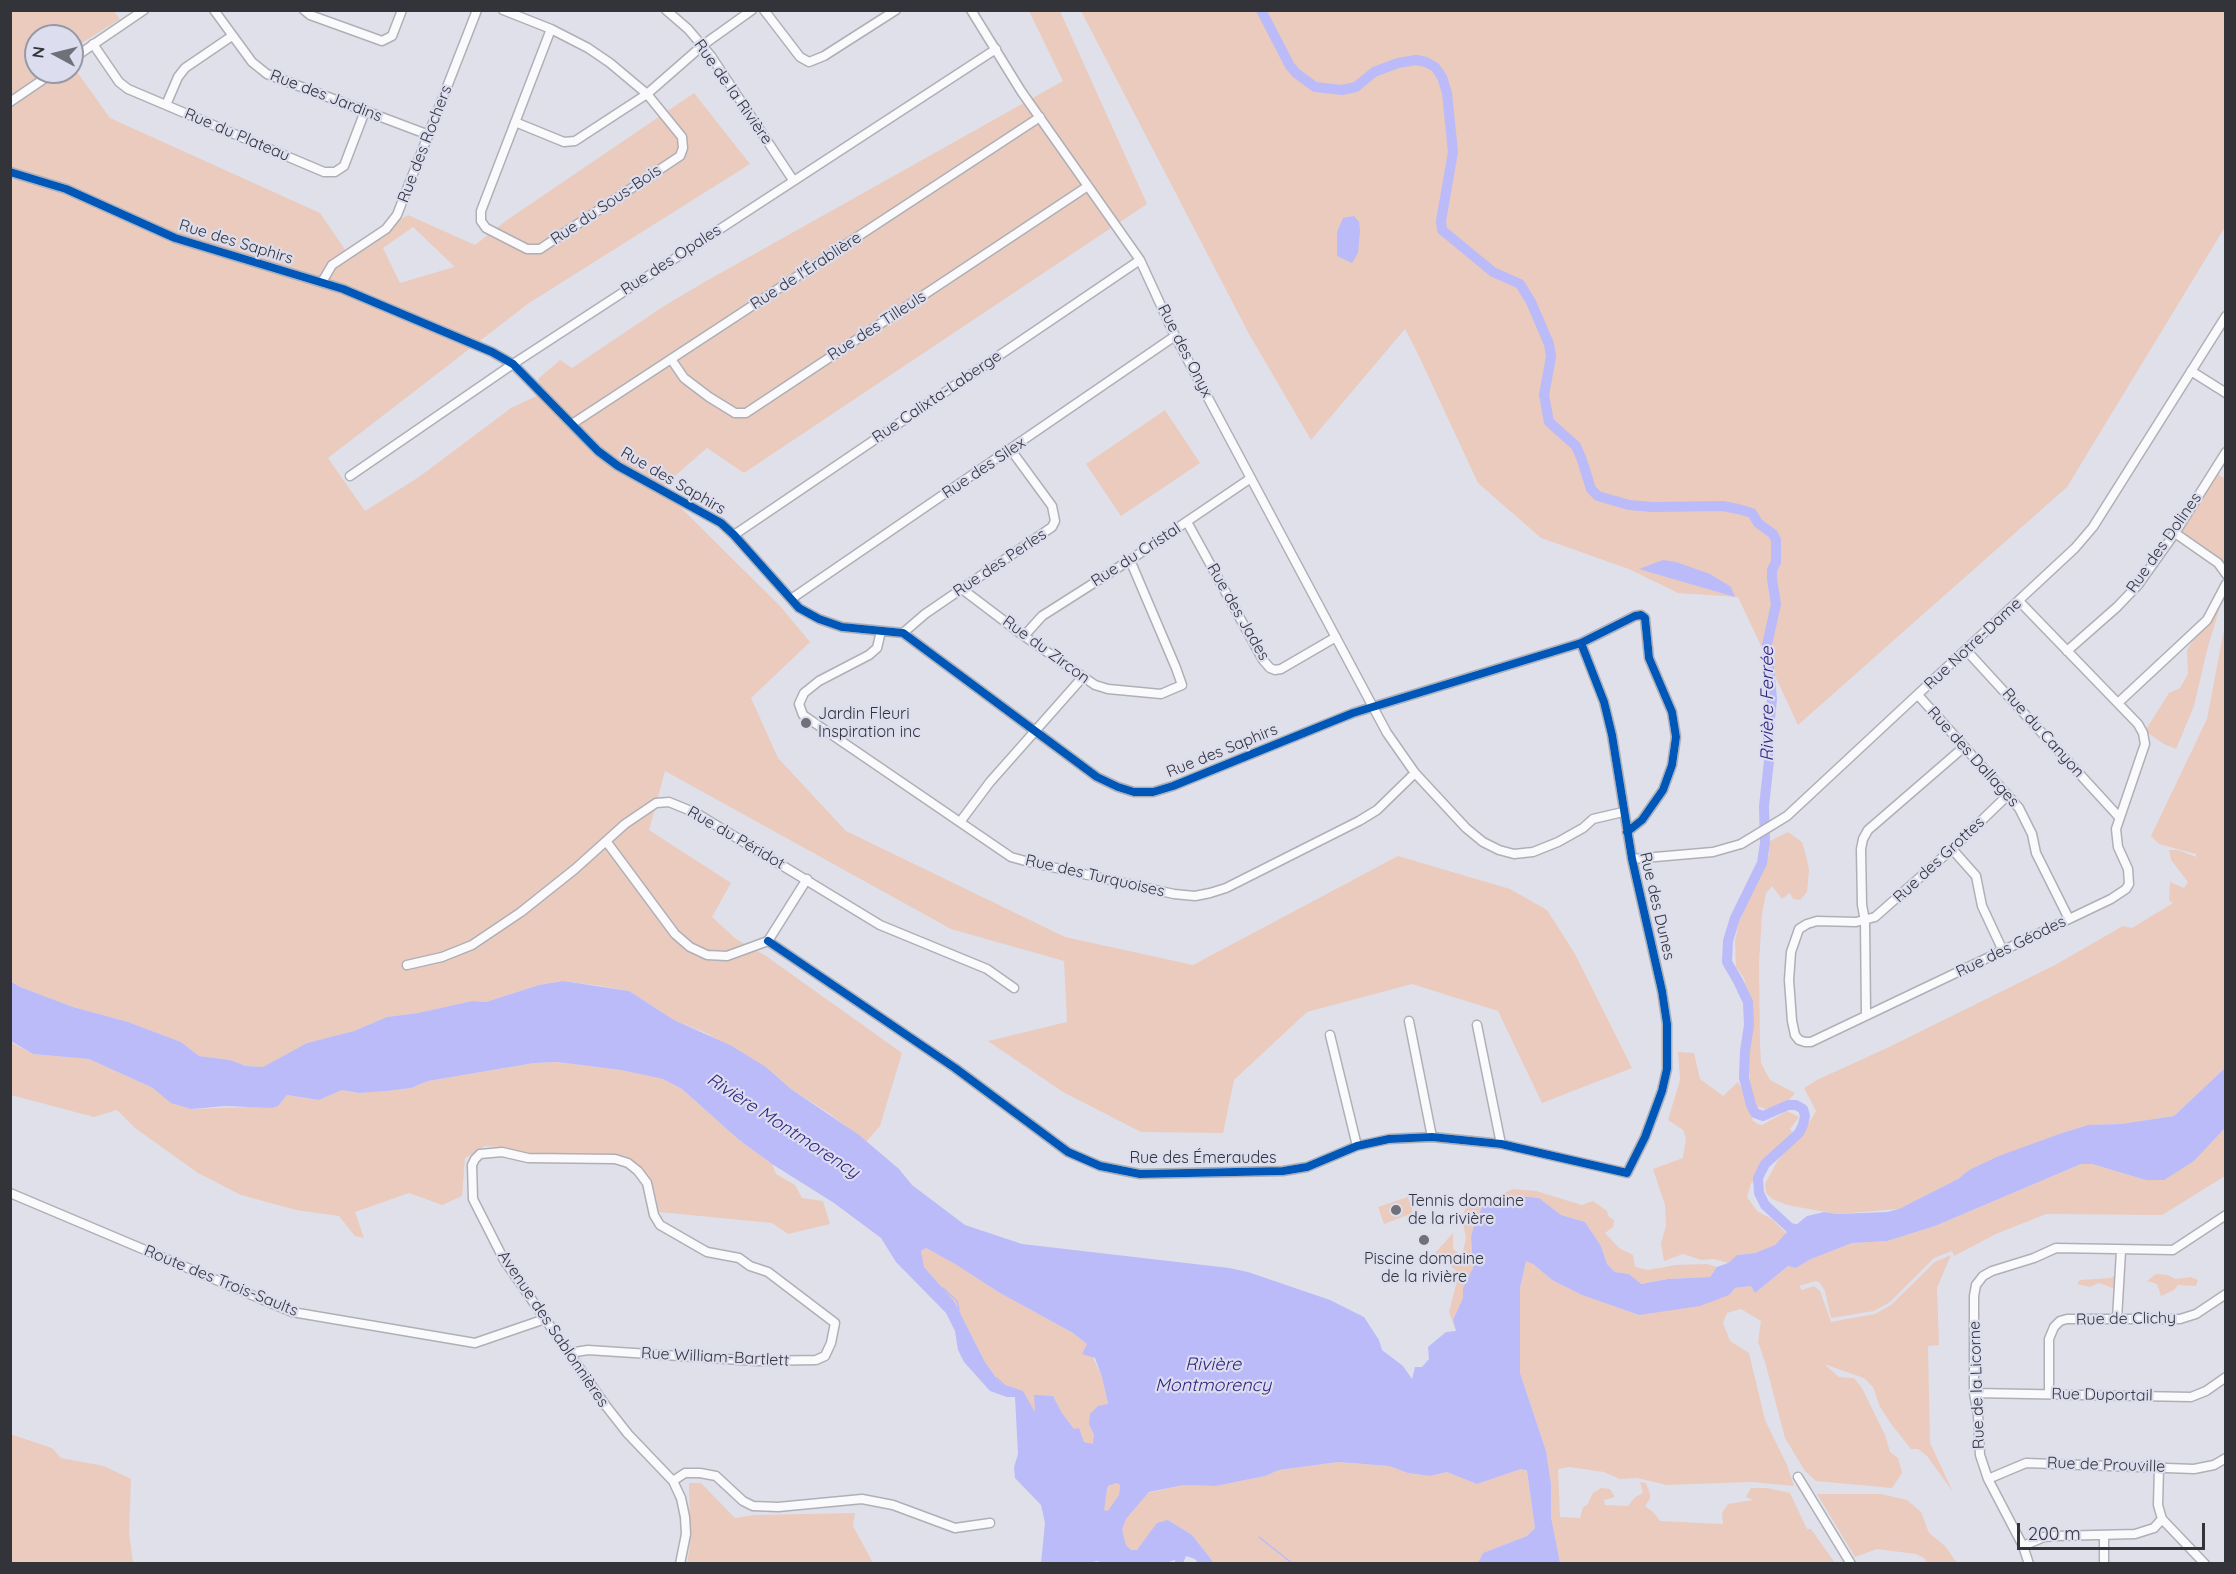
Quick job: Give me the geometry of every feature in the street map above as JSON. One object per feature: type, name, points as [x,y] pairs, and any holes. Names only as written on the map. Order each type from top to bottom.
[{"type":"street","points":[[84,50],[144,10]]},
{"type":"street","name":"Rue des Jardins","points":[[214,10],[252,62],[267,74],[429,135]]},
{"type":"street","points":[[304,10],[310,15],[382,41],[392,36],[402,10]]},
{"type":"street","name":"Rue des Rochers","points":[[322,282],[332,265],[386,229],[398,215],[477,10]]},
{"type":"street","name":"Rue du Sous-Bois","points":[[503,10],[551,29],[588,48],[610,63],[647,94],[682,137],[684,148],[680,156],[540,249],[527,249],[486,228],[481,221],[481,211],[551,29]]},
{"type":"street","name":"Rue de la Rivière","points":[[666,10],[703,45],[794,180]]},
{"type":"street","points":[[514,122],[564,142],[575,141],[647,94],[703,45],[752,10]]},
{"type":"street","points":[[764,10],[800,57],[809,62],[824,56],[896,10]]},
{"type":"street","name":"Rue des Onyx","points":[[972,10],[1040,117],[1140,260],[1175,336],[1335,637],[1395,745],[1415,773],[1466,828],[1483,842],[1514,854],[1541,848],[1583,828],[1593,819],[1623,812]]},
{"type":"street","points":[[166,105],[178,77],[186,68],[232,36]]},
{"type":"street","name":"Rue du Plateau","points":[[93,44],[119,82],[128,89],[324,172],[335,172],[344,166],[365,111]]},
{"type":"street","name":"Rue des Opales","points":[[350,476],[513,364],[996,49]]},
{"type":"street","points":[[10,102],[36,84]]},
{"type":"street","name":"Rue de l'Érablière","points":[[572,424],[1040,117]]},
{"type":"street","name":"Rue des Saphirs","points":[[10,172],[66,189],[175,238],[322,282],[492,352],[513,364],[598,451],[618,466],[721,523],[734,534],[799,608],[819,619],[842,627],[903,633],[1097,777],[1134,792],[1152,792],[1173,786],[1353,713],[1581,643],[1641,615],[1645,618],[1649,658],[1672,712],[1676,736],[1672,765],[1663,790],[1642,820],[1627,832]]},
{"type":"street","name":"Rue des Tilleuls","points":[[671,359],[684,378],[710,397],[735,413],[746,413],[1088,186]]},
{"type":"street","name":"Rue Calixta-Laberge","points":[[734,534],[1140,260]]},
{"type":"street","name":"Rue Notre-Dame","points":[[1632,859],[1713,852],[1741,844],[1787,816],[2075,548],[2092,527],[2226,316]]},
{"type":"street","name":"Rue des Silex","points":[[791,599],[1175,336]]},
{"type":"street","points":[[2191,371],[2226,393]]},
{"type":"street","name":"Rue des Perles","points":[[903,633],[962,588],[1046,533],[1055,521],[1052,506],[1011,450]]},
{"type":"street","name":"Rue des Dolines","points":[[2067,651],[2117,607],[2138,585],[2175,533],[2226,452]]},
{"type":"street","name":"Rue du Cristal","points":[[1024,636],[1042,616],[1251,478]]},
{"type":"street","name":"Rue des Jades","points":[[1187,522],[1263,660],[1270,668],[1281,669],[1335,637]]},
{"type":"street","points":[[2175,533],[2218,563],[2226,574]]},
{"type":"street","name":"Rue du Zircon","points":[[962,588],[1082,678],[1108,689],[1161,693],[1182,686],[1130,560]]},
{"type":"street","points":[[2118,702],[2206,620],[2226,584]]},
{"type":"street","name":"Rue des Géodes","points":[[1865,921],[1817,921],[1799,929],[1794,938],[1789,980],[1795,1035],[1805,1042],[1811,1042],[2111,899],[2126,889],[2129,884],[2128,869],[2116,838],[2119,817],[2145,744],[2143,733],[2118,702],[2019,601]]},
{"type":"street","name":"Rue des Turquoises","points":[[881,631],[877,648],[869,655],[819,681],[804,693],[800,700],[800,710],[803,715],[1011,857],[1174,894],[1195,896],[1226,888],[1359,821],[1377,810],[1415,773]]},
{"type":"street","name":"Rue des Dunes","points":[[1581,643],[1604,702],[1612,735],[1632,859],[1662,991],[1668,1047],[1667,1069],[1662,1091],[1645,1137],[1627,1173]]},
{"type":"street","name":"Rue du Canyon","points":[[1966,650],[2119,817]]},
{"type":"street","points":[[960,822],[990,782],[1082,678]]},
{"type":"street","name":"Rue des Dallages","points":[[1918,695],[2019,808],[2027,822],[2036,853],[2068,919]]},
{"type":"street","points":[[1866,1015],[1865,921],[1862,905],[1861,849],[1863,839],[1868,830],[1964,747]]},
{"type":"street","name":"Rue des Grottes","points":[[1865,921],[1887,908],[2008,795]]},
{"type":"street","name":"Rue du Péridot","points":[[407,964],[442,957],[472,945],[521,912],[625,824],[656,803],[669,802],[696,813],[880,925],[987,969],[1014,988]]},
{"type":"street","points":[[606,842],[663,921],[690,947],[707,955],[727,956],[768,941],[807,879]]},
{"type":"street","points":[[1952,849],[1976,876],[1982,906],[2003,951]]},
{"type":"street","name":"Rue des Émeraudes","points":[[768,941],[955,1068],[1068,1152],[1100,1166],[1140,1174],[1283,1171],[1307,1167],[1357,1146],[1389,1139],[1432,1137],[1501,1144],[1627,1173]]},
{"type":"street","points":[[1409,1021],[1432,1137]]},
{"type":"street","points":[[1477,1024],[1501,1144]]},
{"type":"street","points":[[1330,1035],[1357,1146]]},
{"type":"street","name":"Avenue des Sablonnières","points":[[680,1563],[686,1534],[685,1516],[681,1498],[673,1481],[606,1406],[504,1260],[473,1199],[471,1166],[480,1154],[502,1152],[528,1158],[615,1159],[628,1162],[646,1183],[654,1215],[660,1225],[707,1252],[739,1258],[750,1266],[768,1272],[835,1323]]},
{"type":"street","name":"Route des Trois-Saults","points":[[10,1193],[292,1312],[476,1344],[545,1320]]},
{"type":"street","name":"Rue de la Licorne","points":[[2029,1563],[2023,1546],[1988,1479],[1980,1455],[1978,1415],[1974,1393],[1976,1285],[1983,1276],[1992,1271],[2034,1258],[2055,1248],[2121,1251],[2173,1250],[2226,1215]]},
{"type":"street","points":[[2117,1319],[2121,1251]]},
{"type":"street","name":"Rue de Clichy","points":[[2049,1394],[2049,1339],[2054,1327],[2067,1319],[2180,1319],[2196,1314],[2226,1294]]},
{"type":"street","name":"Rue William-Bartlett","points":[[569,1353],[588,1350],[756,1361],[816,1360],[825,1356],[831,1343],[835,1323]]},
{"type":"street","name":"Rue Duportail","points":[[1974,1393],[2191,1397],[2206,1391],[2226,1377]]},
{"type":"street","name":"Rue de Prouville","points":[[1988,1479],[2026,1463],[2205,1468],[2225,1459]]},
{"type":"street","points":[[2159,1466],[2158,1505],[2162,1519],[2205,1563]]},
{"type":"street","points":[[673,1481],[685,1473],[716,1476],[743,1501],[753,1506],[778,1507],[862,1499],[893,1505],[955,1528],[990,1523]]},
{"type":"street","points":[[1798,1477],[1851,1563]]},
{"type":"street","points":[[2023,1546],[2044,1537],[2135,1534],[2154,1528],[2162,1519]]},
{"type":"street","points":[[2104,1535],[2104,1563]]},
{"type":"shaded area","points":[[10,11],[114,11],[120,19],[84,42],[84,24],[24,24],[24,84],[84,84],[84,82],[110,118],[320,213],[346,251],[408,215],[475,245],[507,220],[694,93],[750,164],[529,303],[328,458],[365,511],[419,477],[511,408],[543,393],[538,379],[560,360],[572,368],[664,306],[708,280],[1063,81],[1029,11],[1060,11],[1147,204],[744,473],[707,448],[661,488],[780,606],[810,642],[751,698],[778,758],[846,831],[1065,937],[1193,965],[1398,856],[1510,889],[1547,910],[1575,954],[1632,1068],[1542,1103],[1498,1011],[1412,984],[1307,1012],[1234,1080],[1223,1133],[1141,1132],[1063,1092],[988,1041],[1067,1022],[1064,961],[951,929],[665,771],[649,830],[731,883],[712,917],[736,939],[766,956],[902,1053],[880,1126],[866,1142],[830,1114],[791,1089],[766,1067],[706,1033],[674,1020],[629,991],[563,981],[539,985],[486,1002],[472,1001],[418,1013],[387,1017],[354,1031],[307,1043],[263,1067],[246,1066],[230,1060],[199,1056],[181,1042],[20,987],[11,981]],"holes":[[[413,227],[454,267],[400,283],[383,248]]]},
{"type":"shaded area","points":[[1081,11],[2225,11],[2225,227],[2067,487],[1798,725],[1738,597],[1678,593],[1629,569],[1541,538],[1478,483],[1405,329],[1311,440],[1249,334]]},
{"type":"shaded area","points":[[1165,410],[1200,463],[1121,516],[1086,464]]},
{"type":"shaded area","points":[[2211,469],[2225,479],[2225,574],[2169,536]]},
{"type":"shaded area","points":[[2225,590],[2207,650],[2194,706],[2176,749],[2145,731],[2169,693],[2180,688],[2188,674],[2187,650]]},
{"type":"shaded area","points":[[2225,624],[2225,1068],[2174,1116],[2121,1124],[2088,1125],[2062,1133],[1969,1170],[1958,1179],[1899,1209],[1837,1214],[1787,1205],[1772,1199],[1766,1193],[1765,1184],[1778,1160],[1804,1131],[1816,1111],[1804,1088],[2055,965],[2123,926],[2132,928],[2173,903],[2169,900],[2170,882],[2184,888],[2188,882],[2171,860],[2169,850],[2178,850],[2196,857],[2196,854],[2159,844],[2151,836],[2207,719]]},
{"type":"shaded area","points":[[1788,832],[1802,842],[1809,870],[1807,892],[1800,900],[1793,899],[1790,893],[1782,899],[1772,886],[1766,893],[1762,914],[1759,963],[1760,1044],[1761,1063],[1770,1080],[1795,1093],[1790,1099],[1766,1109],[1756,1106],[1751,1092],[1748,1057],[1752,1010],[1744,978],[1736,967],[1735,941],[1739,922],[1769,855],[1770,841]]},
{"type":"shaded area","points":[[10,1042],[33,1054],[89,1059],[153,1088],[191,1109],[278,1106],[287,1095],[319,1100],[342,1090],[359,1093],[411,1088],[428,1081],[534,1063],[557,1062],[621,1070],[663,1079],[682,1089],[738,1139],[772,1164],[776,1174],[795,1185],[802,1198],[823,1201],[830,1224],[788,1234],[772,1223],[659,1212],[654,1189],[645,1172],[625,1156],[526,1154],[500,1147],[485,1146],[465,1158],[462,1196],[442,1205],[409,1193],[355,1212],[364,1238],[355,1236],[339,1216],[296,1210],[241,1195],[198,1173],[135,1128],[117,1110],[94,1117],[11,1095]]},
{"type":"shaded area","points":[[1678,1052],[1694,1053],[1700,1079],[1723,1096],[1738,1082],[1747,1098],[1753,1121],[1758,1124],[1762,1125],[1787,1111],[1799,1117],[1790,1129],[1792,1132],[1774,1150],[1771,1162],[1762,1179],[1751,1183],[1747,1197],[1757,1211],[1772,1219],[1786,1233],[1775,1245],[1755,1253],[1737,1255],[1728,1263],[1714,1259],[1701,1260],[1683,1254],[1664,1261],[1661,1243],[1666,1226],[1665,1205],[1653,1169],[1683,1158],[1686,1138],[1683,1130],[1668,1120],[1680,1080]]},
{"type":"shaded area","points":[[2225,1128],[2225,1176],[2162,1215],[2046,1214],[1996,1234],[1954,1256],[1952,1251],[1934,1258],[1890,1302],[1874,1311],[1831,1318],[1825,1291],[1820,1283],[1816,1281],[1799,1286],[1802,1290],[1814,1286],[1820,1291],[1831,1322],[1875,1314],[1891,1305],[1935,1262],[1951,1255],[1937,1288],[1939,1345],[1928,1346],[1930,1443],[1953,1492],[1927,1456],[1918,1449],[1911,1449],[1892,1425],[1880,1407],[1873,1387],[1864,1378],[1824,1364],[1839,1377],[1854,1378],[1862,1388],[1885,1435],[1890,1452],[1898,1458],[1902,1473],[1892,1488],[1816,1481],[1805,1471],[1785,1438],[1758,1342],[1761,1321],[1741,1309],[1727,1313],[1723,1323],[1730,1341],[1749,1353],[1765,1420],[1787,1465],[1794,1486],[1751,1482],[1667,1485],[1637,1478],[1620,1479],[1604,1472],[1569,1467],[1558,1469],[1560,1517],[1580,1518],[1583,1507],[1587,1505],[1593,1493],[1601,1488],[1610,1489],[1615,1497],[1604,1500],[1605,1505],[1628,1506],[1635,1497],[1643,1493],[1640,1482],[1646,1483],[1650,1494],[1650,1499],[1645,1506],[1660,1521],[1723,1524],[1722,1513],[1728,1504],[1753,1500],[1746,1497],[1751,1488],[1767,1488],[1790,1493],[1807,1529],[1811,1529],[1835,1563],[1560,1563],[1551,1517],[1551,1484],[1546,1451],[1520,1373],[1520,1288],[1526,1261],[1552,1280],[1582,1295],[1639,1315],[1728,1295],[1735,1288],[1751,1286],[1755,1293],[1788,1266],[1796,1268],[1811,1259],[1852,1243],[1887,1241],[1935,1226],[2081,1164],[2092,1164],[2146,1180],[2194,1161]]},
{"type":"shaded area","points":[[1513,1189],[1536,1191],[1582,1205],[1593,1201],[1607,1211],[1608,1216],[1614,1220],[1613,1227],[1605,1233],[1619,1248],[1633,1255],[1635,1267],[1648,1270],[1676,1265],[1707,1264],[1717,1267],[1710,1277],[1668,1279],[1640,1284],[1629,1274],[1615,1272],[1607,1264],[1601,1246],[1585,1222],[1561,1215],[1539,1198],[1519,1196],[1483,1206],[1476,1219],[1471,1236],[1473,1268],[1463,1288],[1463,1298],[1453,1320],[1456,1331],[1449,1312],[1459,1273],[1435,1253],[1453,1233],[1453,1249],[1462,1256],[1466,1238],[1462,1218],[1466,1207],[1475,1197],[1481,1204]]},
{"type":"shaded area","name":"Tennis domaine de la rivière","points":[[1408,1197],[1413,1213],[1384,1224],[1378,1207]]},
{"type":"shaded area","points":[[926,1248],[1000,1293],[1073,1333],[1087,1344],[1102,1377],[1108,1405],[1089,1424],[1094,1435],[1094,1445],[1084,1442],[1079,1429],[1074,1429],[1053,1396],[1035,1413],[1023,1391],[1000,1383],[985,1362],[954,1301],[924,1267],[921,1251]]},
{"type":"shaded area","points":[[2156,1274],[2168,1275],[2175,1279],[2191,1277],[2198,1280],[2196,1286],[2178,1285],[2174,1290],[2161,1296],[2157,1284],[2147,1281]]},
{"type":"shaded area","points":[[2115,1275],[2115,1289],[2099,1283],[2090,1287],[2077,1284],[2080,1280],[2111,1278]]},
{"type":"shaded area","points":[[10,1434],[52,1448],[61,1458],[104,1466],[131,1479],[129,1532],[133,1563],[11,1563]]},
{"type":"shaded area","points":[[1338,1462],[1389,1466],[1408,1473],[1430,1476],[1447,1472],[1477,1484],[1521,1469],[1527,1472],[1535,1528],[1527,1536],[1483,1553],[1475,1564],[1214,1563],[1192,1535],[1168,1520],[1137,1550],[1131,1550],[1126,1545],[1122,1530],[1126,1519],[1148,1493],[1184,1485],[1216,1486],[1265,1476],[1279,1470]]},
{"type":"shaded area","points":[[689,1483],[701,1483],[735,1518],[755,1515],[855,1513],[853,1526],[873,1563],[687,1564],[690,1544]]},
{"type":"shaded area","points":[[1120,1484],[1119,1495],[1108,1512],[1103,1510],[1108,1486]]},
{"type":"shaded area","points":[[1817,1494],[1881,1494],[1907,1500],[1921,1512],[1929,1533],[1945,1546],[1957,1563],[1927,1563],[1924,1558],[1916,1554],[1877,1549],[1855,1557]]},
{"type":"water","points":[[1354,216],[1359,222],[1360,230],[1358,253],[1352,263],[1337,256],[1337,232],[1343,218]]},
{"type":"water","points":[[1663,560],[1710,574],[1731,587],[1735,597],[1639,569]]},
{"type":"water","name":"Rivière Montmorency","points":[[10,981],[73,1007],[128,1022],[181,1042],[199,1056],[230,1060],[246,1066],[263,1067],[307,1043],[354,1031],[387,1017],[418,1013],[472,1001],[486,1002],[539,985],[563,981],[629,991],[674,1020],[730,1045],[766,1067],[791,1089],[859,1135],[899,1169],[912,1185],[965,1225],[1022,1244],[1229,1268],[1248,1272],[1330,1300],[1364,1317],[1379,1340],[1382,1350],[1403,1366],[1412,1379],[1415,1367],[1422,1367],[1429,1359],[1428,1347],[1446,1332],[1456,1331],[1453,1320],[1463,1298],[1463,1288],[1473,1268],[1471,1236],[1483,1206],[1519,1196],[1539,1198],[1561,1215],[1585,1222],[1601,1246],[1607,1264],[1615,1272],[1629,1274],[1641,1284],[1668,1279],[1710,1277],[1717,1267],[1728,1263],[1737,1255],[1755,1253],[1775,1245],[1807,1216],[1824,1212],[1837,1214],[1887,1212],[1899,1209],[1999,1156],[2062,1133],[2088,1125],[2121,1124],[2174,1116],[2225,1068],[2225,1128],[2194,1161],[2164,1180],[2146,1180],[2092,1164],[2081,1164],[1935,1226],[1887,1241],[1852,1243],[1811,1259],[1796,1268],[1788,1266],[1755,1293],[1751,1286],[1735,1288],[1729,1295],[1700,1306],[1639,1315],[1582,1295],[1552,1280],[1526,1261],[1520,1288],[1520,1373],[1546,1451],[1551,1484],[1551,1517],[1560,1563],[1475,1563],[1479,1561],[1483,1553],[1527,1536],[1535,1528],[1527,1471],[1521,1469],[1477,1484],[1447,1472],[1430,1476],[1408,1473],[1389,1466],[1338,1462],[1279,1470],[1265,1476],[1216,1486],[1184,1485],[1149,1492],[1126,1519],[1122,1530],[1126,1545],[1131,1550],[1137,1550],[1157,1523],[1168,1520],[1192,1535],[1214,1563],[1198,1563],[1195,1559],[1186,1556],[1183,1564],[1175,1563],[1175,1560],[1163,1564],[1106,1564],[1097,1561],[1041,1563],[1045,1523],[1041,1505],[1015,1478],[1014,1467],[1018,1454],[1015,1397],[1007,1397],[990,1391],[964,1362],[958,1350],[955,1331],[946,1313],[896,1262],[881,1238],[834,1203],[772,1164],[738,1139],[682,1089],[663,1079],[621,1070],[557,1062],[534,1063],[428,1081],[411,1088],[359,1093],[342,1090],[319,1100],[287,1095],[278,1106],[272,1108],[226,1106],[191,1109],[171,1103],[153,1088],[89,1059],[33,1054],[11,1041]],"holes":[[[926,1248],[1000,1293],[1073,1333],[1087,1344],[1082,1354],[1095,1358],[1108,1404],[1098,1406],[1090,1414],[1089,1424],[1094,1435],[1093,1444],[1084,1442],[1079,1428],[1074,1429],[1053,1396],[1034,1395],[1035,1412],[1023,1391],[1000,1383],[985,1362],[954,1301],[924,1267],[921,1251]],[[1117,1483],[1120,1485],[1119,1495],[1108,1511],[1104,1510],[1108,1486]]]},
{"type":"waterway","name":"Rivière Ferrée","points":[[1261,10],[1290,66],[1315,87],[1342,90],[1356,87],[1374,72],[1398,63],[1416,60],[1435,67],[1442,77],[1447,93],[1453,152],[1441,221],[1442,230],[1493,272],[1520,284],[1531,302],[1549,344],[1551,357],[1544,395],[1549,422],[1576,446],[1591,489],[1598,496],[1629,505],[1723,506],[1738,509],[1752,513],[1758,523],[1773,534],[1776,540],[1776,562],[1772,570],[1776,604],[1767,645],[1772,699],[1764,806],[1765,843],[1762,863],[1735,918],[1728,941],[1727,962],[1748,1002],[1749,1025],[1744,1078],[1755,1113],[1763,1116],[1788,1105],[1796,1105],[1803,1109],[1805,1116],[1799,1133],[1765,1164],[1758,1178],[1759,1193],[1765,1205],[1790,1228],[1804,1231]]},
{"type":"waterway","points":[[943,1288],[957,1301],[959,1310]]},
{"type":"waterway","points":[[997,1378],[1004,1385]]},
{"type":"waterway","points":[[1259,1537],[1293,1564]]},
{"type":"cycle path","points":[[10,172],[66,189],[175,238],[343,289],[492,352],[513,364],[598,451],[618,466],[721,523],[799,608],[819,619],[842,627],[903,633],[1097,777],[1134,792],[1153,792],[1173,786],[1353,713],[1581,643],[1641,615],[1645,618],[1649,658],[1672,712],[1676,737],[1672,765],[1663,790],[1642,820],[1627,832]]},
{"type":"cycle path","points":[[768,941],[955,1068],[1068,1152],[1100,1166],[1140,1174],[1283,1171],[1307,1167],[1357,1146],[1389,1139],[1432,1137],[1501,1144],[1627,1173],[1645,1137],[1662,1091],[1667,1069],[1667,1024],[1662,991],[1632,859],[1612,735],[1604,702],[1581,643]]},
{"type":"place","name":"Jardin Fleuri Inspiration inc","points":[[806,723]]},
{"type":"place","name":"Tennis domaine de la rivière","points":[[1396,1210]]},
{"type":"place","name":"Piscine domaine de la rivière","points":[[1424,1240]]}]
